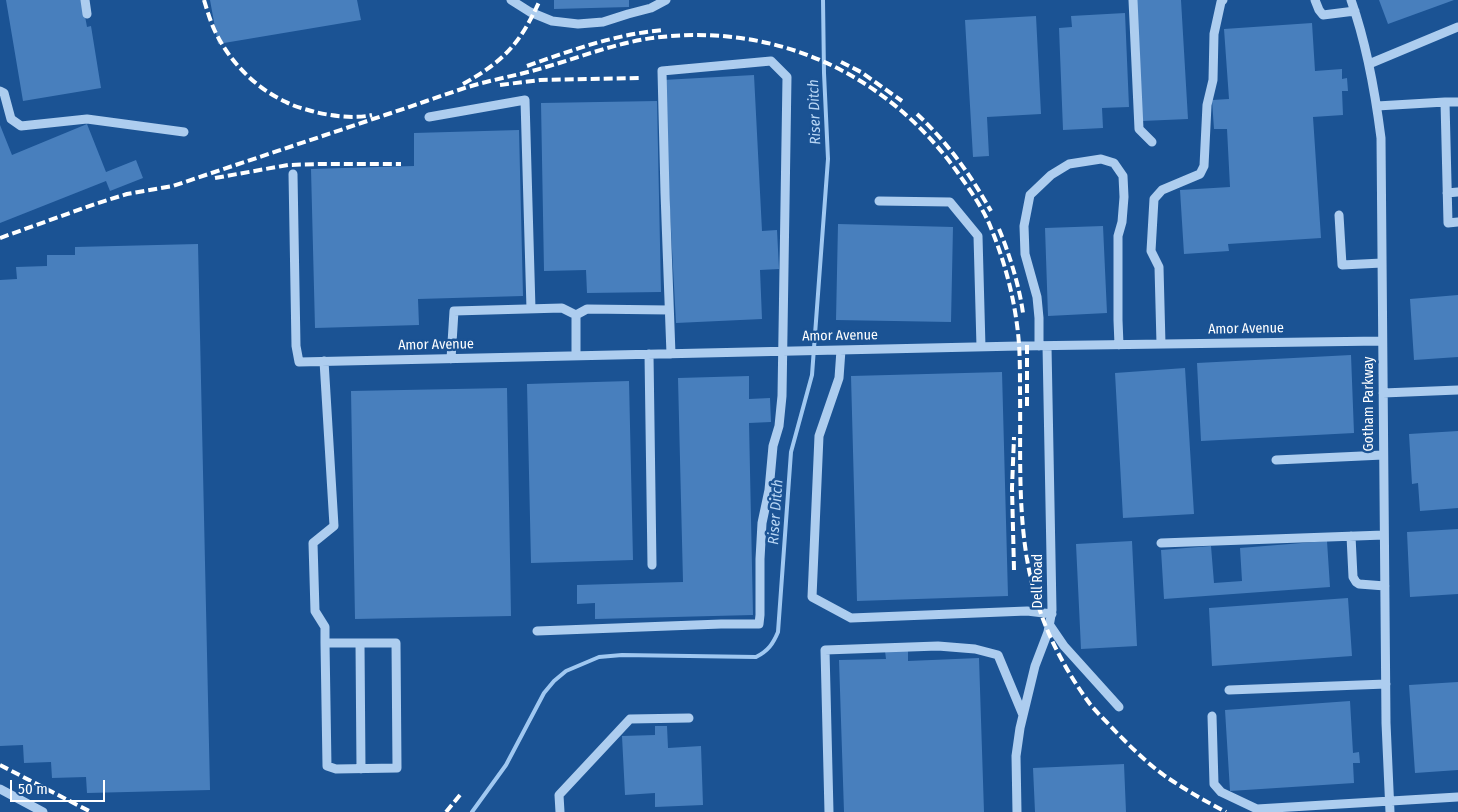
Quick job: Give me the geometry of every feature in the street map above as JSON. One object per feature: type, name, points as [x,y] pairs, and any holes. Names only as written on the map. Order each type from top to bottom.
[{"type":"street","points":[[85,0],[87,14]]},
{"type":"street","points":[[511,0],[530,12],[552,21],[578,24],[603,22],[651,8],[666,0]]},
{"type":"street","points":[[1133,0],[1139,128],[1152,142]]},
{"type":"street","points":[[1161,344],[1159,267],[1151,251],[1154,198],[1162,190],[1200,174],[1204,166],[1207,105],[1213,80],[1214,34],[1223,0]]},
{"type":"street","points":[[1315,0],[1323,15],[1355,11]]},
{"type":"street","name":"Gotham Parkway","points":[[1351,0],[1369,64],[1381,138],[1386,684],[1390,812]]},
{"type":"street","points":[[1369,64],[1458,27]]},
{"type":"street","points":[[537,631],[758,624],[760,615],[762,523],[769,490],[773,446],[779,426],[782,396],[787,77],[771,61],[662,71],[671,354]]},
{"type":"street","points":[[0,92],[4,93],[11,119],[21,126],[87,119],[184,132]]},
{"type":"street","points":[[429,118],[525,100],[531,309]]},
{"type":"street","points":[[1446,102],[1448,222],[1458,222]]},
{"type":"street","points":[[1377,106],[1458,102]]},
{"type":"street","name":"Dell Road","points":[[1017,812],[1016,756],[1020,728],[1035,666],[1052,614],[1043,346],[1037,297],[1026,254],[1024,226],[1030,195],[1051,175],[1069,164],[1102,159],[1114,163],[1123,176],[1122,222],[1118,236],[1120,345]]},
{"type":"street","name":"Amor Avenue","points":[[293,174],[296,346],[299,362],[981,347],[1382,341]]},
{"type":"street","points":[[1447,193],[1458,192]]},
{"type":"street","points":[[879,201],[950,202],[978,236],[981,347]]},
{"type":"street","points":[[1339,215],[1342,265],[1382,263]]},
{"type":"street","points":[[451,359],[454,311],[562,308],[576,315]]},
{"type":"street","points":[[576,315],[587,309],[669,310]]},
{"type":"street","points":[[576,315],[576,356]]},
{"type":"street","points":[[840,350],[839,378],[819,436],[812,597],[851,618],[1027,611],[1052,614]]},
{"type":"street","points":[[649,354],[652,565]]},
{"type":"street","points":[[324,361],[334,526],[314,543],[315,611],[325,627],[325,643],[327,766],[336,769],[397,768],[396,643],[325,643]]},
{"type":"street","points":[[1383,393],[1458,390]]},
{"type":"street","points":[[1276,460],[1383,455]]},
{"type":"street","points":[[1160,543],[1384,534]]},
{"type":"street","points":[[1351,536],[1353,577],[1356,582],[1359,584],[1385,586]]},
{"type":"street","points":[[1050,624],[1064,646],[1119,707]]},
{"type":"street","points":[[360,643],[361,769]]},
{"type":"street","points":[[829,812],[826,650],[938,646],[974,649],[998,656],[1023,715]]},
{"type":"street","points":[[1228,690],[1386,684]]},
{"type":"street","points":[[1212,716],[1214,784],[1221,792],[1257,808],[1458,798]]},
{"type":"street","points":[[560,812],[559,795],[630,719],[689,718]]},
{"type":"street","points":[[0,789],[43,812]]},
{"type":"building","points":[[6,0],[82,0],[87,27],[91,26],[101,88],[23,101]]},
{"type":"building","points":[[210,0],[357,0],[361,20],[218,44]]},
{"type":"building","points":[[554,0],[629,0],[629,7],[554,9]]},
{"type":"building","points":[[1136,0],[1181,0],[1188,119],[1142,121]]},
{"type":"building","points":[[1379,0],[1454,0],[1388,24]]},
{"type":"building","points":[[1125,13],[1129,107],[1102,108],[1103,128],[1063,130],[1059,28],[1072,27],[1071,16]]},
{"type":"building","points":[[1036,16],[1041,114],[987,117],[989,156],[973,157],[965,20]]},
{"type":"building","points":[[1312,23],[1315,71],[1342,69],[1342,79],[1347,78],[1348,91],[1342,91],[1343,115],[1313,117],[1321,238],[1228,244],[1229,251],[1184,254],[1180,190],[1230,187],[1227,129],[1214,129],[1212,100],[1229,99],[1224,29]]},
{"type":"building","points":[[754,75],[762,231],[777,230],[779,269],[760,270],[762,319],[676,323],[663,80]]},
{"type":"building","points":[[657,101],[661,292],[587,293],[586,270],[544,271],[541,103]]},
{"type":"building","points":[[87,124],[106,172],[136,160],[143,178],[110,191],[106,181],[0,223],[0,125],[12,155]]},
{"type":"building","points":[[519,130],[523,296],[418,299],[419,325],[315,328],[311,169],[414,166],[414,133]]},
{"type":"building","points":[[838,224],[953,227],[951,322],[836,320]]},
{"type":"building","points":[[1103,226],[1107,313],[1048,316],[1045,228]]},
{"type":"building","points":[[198,244],[210,790],[87,793],[86,777],[52,778],[51,762],[24,763],[23,745],[0,746],[0,280],[17,279],[16,267],[47,266],[47,255],[75,255],[75,247]]},
{"type":"building","points":[[1458,295],[1458,357],[1414,360],[1410,299]]},
{"type":"building","points":[[1351,355],[1354,433],[1201,441],[1197,363]]},
{"type":"building","points":[[1185,368],[1194,514],[1123,518],[1115,373]]},
{"type":"building","points":[[1002,372],[1008,596],[857,601],[851,376]]},
{"type":"building","points":[[749,376],[749,399],[770,398],[771,422],[749,423],[753,615],[595,619],[595,603],[577,604],[577,585],[683,582],[678,378]]},
{"type":"building","points":[[629,381],[633,560],[531,563],[527,384]]},
{"type":"building","points":[[507,388],[511,616],[355,619],[351,391]]},
{"type":"building","points":[[1458,431],[1458,508],[1420,511],[1418,483],[1412,484],[1409,434]]},
{"type":"building","points":[[1458,529],[1458,594],[1410,597],[1407,532]]},
{"type":"building","points":[[1132,541],[1137,646],[1081,649],[1076,544]]},
{"type":"building","points":[[1327,541],[1330,587],[1164,599],[1161,550],[1211,546],[1214,583],[1242,581],[1240,548]]},
{"type":"building","points":[[1348,598],[1352,656],[1212,666],[1209,608]]},
{"type":"building","points":[[908,650],[908,661],[979,658],[984,812],[844,812],[839,660],[886,659],[885,651]]},
{"type":"building","points":[[1458,682],[1458,770],[1415,773],[1409,685]]},
{"type":"building","points":[[1350,701],[1353,753],[1359,752],[1360,763],[1353,763],[1354,783],[1230,791],[1225,710]]},
{"type":"building","points":[[655,726],[667,726],[668,748],[701,746],[703,805],[655,807],[655,793],[625,795],[622,736],[655,735]]},
{"type":"building","points":[[1124,764],[1126,812],[1035,812],[1033,768]]},
{"type":"waterway","name":"Riser Ditch","points":[[472,812],[506,765],[544,693],[566,671],[599,657],[622,655],[756,657],[770,647],[778,632],[791,452],[812,375],[828,159],[823,0]]},
{"type":"railway","points":[[204,0],[214,29],[227,52],[244,72],[264,89],[289,104],[315,112],[358,117],[372,115]]},
{"type":"railway","points":[[463,84],[490,67],[509,50],[518,40],[540,0]]},
{"type":"railway","points":[[527,66],[611,39],[664,30]]},
{"type":"railway","points":[[0,238],[127,194],[173,186],[468,87],[536,70],[603,49],[646,39],[705,35],[748,39],[789,49],[828,64],[865,84],[899,109],[930,139],[967,186],[991,228],[1009,285],[1018,329],[1020,362],[1020,469],[1025,547],[1040,612],[1058,653],[1090,704],[1134,750],[1165,776],[1226,812]]},
{"type":"railway","points":[[841,62],[861,72],[902,101]]},
{"type":"railway","points":[[500,85],[540,80],[642,78]]},
{"type":"railway","points":[[917,114],[939,136],[958,160],[991,211]]},
{"type":"railway","points":[[215,178],[288,165],[401,164]]},
{"type":"railway","points":[[999,229],[1014,271],[1023,313]]},
{"type":"railway","points":[[1027,345],[1027,408]]},
{"type":"railway","points":[[1014,437],[1012,488],[1014,570]]},
{"type":"railway","points":[[0,765],[91,812]]},
{"type":"railway","points":[[446,812],[460,795]]}]
